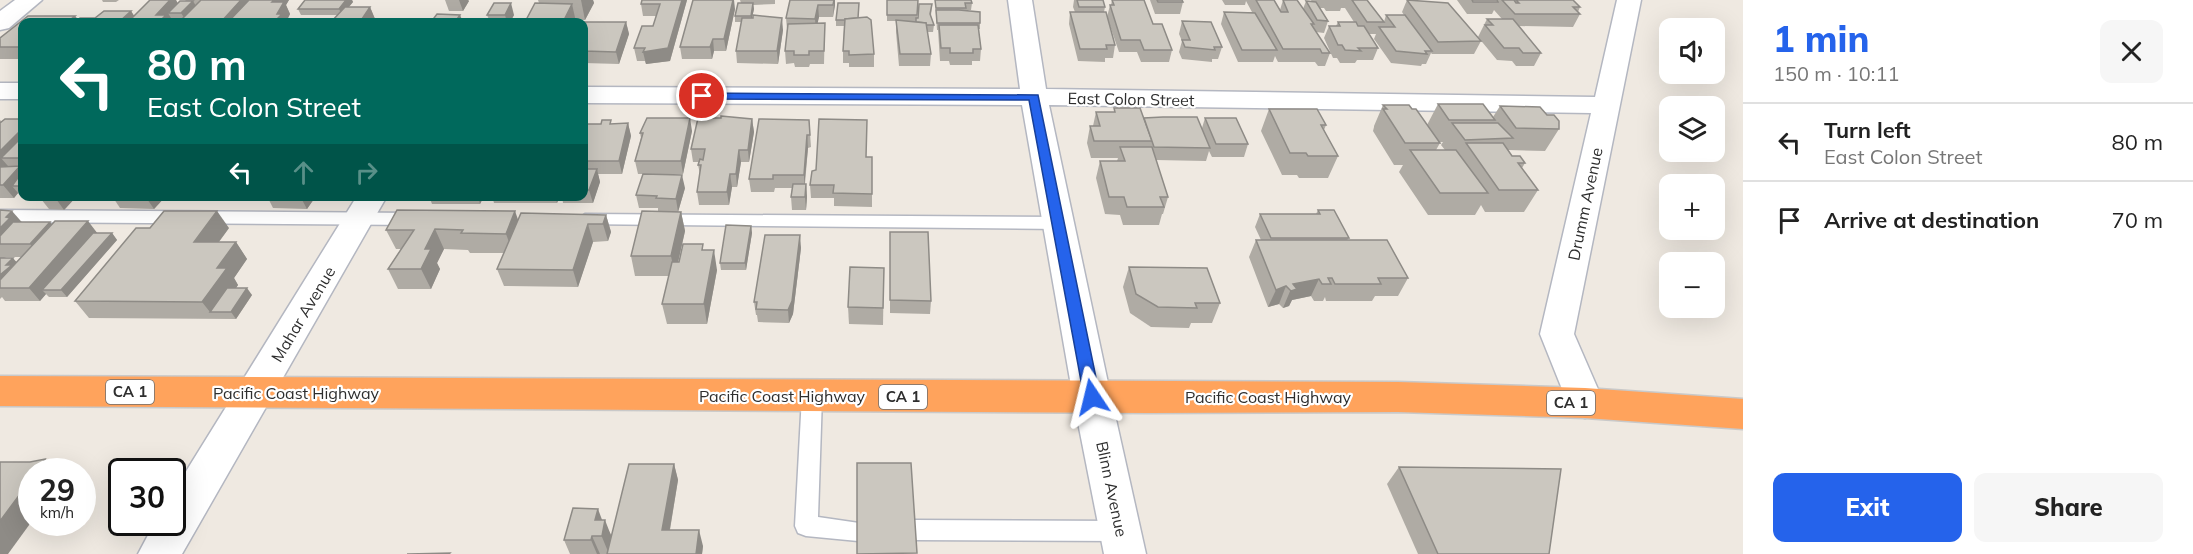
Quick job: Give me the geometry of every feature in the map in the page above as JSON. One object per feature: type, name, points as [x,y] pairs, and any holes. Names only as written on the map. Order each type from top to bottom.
[{"type":"highway","name":"Pacific Coast Highway","points":[[0,391],[1398,397],[1585,403],[1743,414]]},
{"type":"street","points":[[0,23],[30,0]]},
{"type":"street","name":"Blinn Avenue","points":[[1020,0],[1034,97],[1092,397],[1123,543]]},
{"type":"street","name":"Drumm Avenue","points":[[1585,403],[1557,334],[1629,0]]},
{"type":"street","points":[[0,91],[18,91]]},
{"type":"street","name":"East Colon Street","points":[[588,95],[1034,97],[1606,105]]},
{"type":"street","name":"Mahar Avenue","points":[[159,554],[366,207]]},
{"type":"lane","points":[[0,216],[366,207],[431,219]]},
{"type":"lane","points":[[573,220],[1060,223]]},
{"type":"lane","points":[[812,396],[806,526],[858,531]]},
{"type":"lane","points":[[914,530],[1123,543]]},
{"type":"building","points":[[150,0],[170,0],[156,15],[166,15],[163,18],[132,18]]},
{"type":"building","points":[[201,0],[241,0],[225,18],[183,18]]},
{"type":"building","points":[[249,0],[284,2],[277,14],[282,14],[278,18],[232,18]]},
{"type":"building","points":[[305,0],[346,0],[339,9],[298,9]]},
{"type":"building","points":[[642,0],[682,0],[668,48],[643,52],[645,48],[634,48],[642,26],[653,26],[660,4],[641,4]]},
{"type":"building","points":[[693,0],[733,0],[724,39],[713,39],[710,47],[680,47]]},
{"type":"building","points":[[790,0],[834,0],[833,5],[818,5],[815,19],[786,18]]},
{"type":"building","points":[[887,0],[918,0],[917,15],[887,15]]},
{"type":"building","points":[[935,0],[971,0],[972,3],[965,3],[966,8],[936,8]]},
{"type":"building","points":[[1077,0],[1103,0],[1105,7],[1079,7]]},
{"type":"building","points":[[1112,0],[1144,0],[1153,24],[1162,24],[1172,50],[1144,50],[1140,40],[1121,40],[1110,5],[1114,5]]},
{"type":"building","points":[[1157,0],[1182,0],[1183,2],[1158,2]]},
{"type":"building","points":[[1256,0],[1274,0],[1281,12],[1288,12],[1283,0],[1297,0],[1330,53],[1322,53],[1320,49],[1283,49]]},
{"type":"building","points":[[1352,0],[1367,0],[1384,22],[1367,22]]},
{"type":"building","points":[[1407,0],[1448,3],[1481,41],[1438,42]]},
{"type":"building","points":[[1472,0],[1497,0],[1498,2],[1473,2]]},
{"type":"building","points":[[1502,0],[1514,0],[1519,3],[1516,0],[1573,0],[1580,7],[1573,7],[1580,14],[1515,14]]},
{"type":"building","points":[[180,1],[193,1],[181,13],[168,13]]},
{"type":"building","points":[[1306,1],[1316,2],[1328,21],[1317,20]]},
{"type":"building","points":[[494,3],[511,3],[505,15],[487,15]]},
{"type":"building","points":[[535,3],[572,4],[565,18],[527,18]]},
{"type":"building","points":[[738,3],[753,3],[751,16],[735,16]]},
{"type":"building","points":[[838,3],[859,3],[858,18],[836,20]]},
{"type":"building","points":[[919,4],[932,4],[930,14],[934,25],[916,22]]},
{"type":"building","points":[[345,7],[370,7],[363,18],[335,18]]},
{"type":"building","points":[[936,10],[980,12],[980,23],[937,23]]},
{"type":"building","points":[[104,11],[131,11],[123,18],[95,18]]},
{"type":"building","points":[[1070,12],[1106,12],[1115,45],[1106,45],[1107,49],[1080,49]]},
{"type":"building","points":[[1224,12],[1255,13],[1277,50],[1242,50]]},
{"type":"building","points":[[437,14],[460,15],[458,18],[434,18]]},
{"type":"building","points":[[753,15],[782,18],[777,51],[736,51],[742,18],[753,18]]},
{"type":"building","points":[[1386,15],[1405,15],[1432,51],[1425,51],[1427,54],[1396,51],[1379,27],[1395,27]]},
{"type":"building","points":[[28,16],[75,16],[72,18],[25,18]]},
{"type":"building","points":[[867,17],[871,20],[874,54],[849,55],[849,51],[843,51],[845,19]]},
{"type":"building","points":[[1487,19],[1513,19],[1541,53],[1523,53],[1519,48],[1504,48],[1485,25],[1493,25]]},
{"type":"building","points":[[896,20],[926,23],[931,54],[900,54]]},
{"type":"building","points":[[1182,21],[1211,22],[1222,47],[1214,47],[1215,50],[1185,47],[1182,40],[1190,40]]},
{"type":"building","points":[[588,22],[626,22],[616,52],[588,51]]},
{"type":"building","points":[[1338,22],[1356,22],[1358,26],[1364,26],[1378,48],[1358,48],[1361,51],[1345,50],[1342,45],[1338,45],[1329,26],[1340,26]]},
{"type":"building","points":[[825,23],[824,51],[809,51],[809,55],[794,55],[794,51],[785,51],[788,24]]},
{"type":"building","points":[[18,24],[18,47],[0,47],[0,38]]},
{"type":"building","points":[[939,25],[978,25],[981,49],[973,49],[973,53],[950,53],[950,48],[941,48]]},
{"type":"building","points":[[1438,104],[1483,104],[1495,120],[1449,120]]},
{"type":"building","points":[[1383,105],[1409,105],[1412,109],[1416,109],[1440,143],[1405,143],[1383,109],[1387,109]]},
{"type":"building","points":[[1500,106],[1540,107],[1547,115],[1554,115],[1559,121],[1559,129],[1516,128]]},
{"type":"building","points":[[1114,108],[1140,108],[1152,141],[1094,141],[1090,126],[1100,126],[1096,112],[1115,112]]},
{"type":"building","points":[[1269,109],[1317,109],[1326,125],[1321,125],[1338,156],[1308,156],[1306,153],[1290,153]]},
{"type":"building","points":[[721,116],[752,119],[748,150],[739,150],[736,174],[730,174],[727,192],[697,192],[701,165],[698,165],[700,159],[703,160],[705,149],[691,149],[698,118],[721,118]]},
{"type":"building","points":[[1197,117],[1210,148],[1154,147],[1144,118]]},
{"type":"building","points":[[647,118],[690,118],[681,161],[635,161],[643,133],[640,133]]},
{"type":"building","points":[[1205,118],[1236,118],[1248,144],[1216,144]]},
{"type":"building","points":[[5,119],[18,119],[18,133],[0,151],[0,123]]},
{"type":"building","points":[[759,119],[809,120],[810,135],[807,135],[804,175],[773,175],[773,179],[749,179]]},
{"type":"building","points":[[819,119],[867,120],[866,157],[872,157],[872,194],[833,193],[834,185],[810,185],[812,171],[816,170]]},
{"type":"building","points":[[602,120],[611,120],[610,124],[628,123],[619,161],[588,161],[588,124],[601,124]]},
{"type":"building","points":[[1452,123],[1498,123],[1513,138],[1465,140]]},
{"type":"building","points":[[18,141],[18,158],[1,158]]},
{"type":"building","points":[[1466,143],[1503,143],[1512,156],[1520,156],[1525,163],[1518,163],[1538,190],[1499,190]]},
{"type":"building","points":[[1120,147],[1152,147],[1168,197],[1160,197],[1164,207],[1127,207],[1124,197],[1109,197],[1100,161],[1125,161]]},
{"type":"building","points":[[1410,150],[1456,150],[1488,193],[1440,193]]},
{"type":"building","points":[[18,166],[3,185],[0,185],[0,167]]},
{"type":"building","points":[[588,169],[597,169],[589,190]]},
{"type":"building","points":[[643,174],[682,175],[676,199],[636,195]]},
{"type":"building","points":[[18,178],[18,186],[12,186]]},
{"type":"building","points":[[793,184],[806,184],[805,197],[791,197]]},
{"type":"building","points":[[0,210],[12,211],[6,217],[10,218],[0,228]]},
{"type":"building","points":[[397,210],[515,211],[506,234],[461,233],[463,230],[435,229],[425,249],[431,249],[421,269],[388,269],[414,230],[386,230]]},
{"type":"building","points":[[1318,210],[1334,210],[1349,238],[1271,238],[1260,214],[1320,214]]},
{"type":"building","points":[[164,211],[217,211],[194,242],[236,242],[217,268],[227,268],[202,302],[75,301],[136,228],[150,228]]},
{"type":"building","points":[[642,211],[681,212],[671,256],[631,256]]},
{"type":"building","points":[[521,213],[606,215],[603,224],[588,224],[573,270],[497,269]]},
{"type":"building","points":[[55,221],[88,221],[29,288],[0,288],[0,280]]},
{"type":"building","points":[[13,222],[50,222],[30,244],[0,244],[0,236]]},
{"type":"building","points":[[726,225],[751,226],[745,263],[720,263]]},
{"type":"building","points":[[890,232],[928,232],[931,301],[890,300]]},
{"type":"building","points":[[93,233],[112,233],[61,290],[42,290]]},
{"type":"building","points":[[765,235],[800,235],[792,301],[788,310],[756,309],[757,302],[754,302]]},
{"type":"building","points":[[1256,240],[1387,240],[1408,278],[1378,278],[1381,284],[1335,284],[1332,278],[1328,278],[1331,284],[1322,284],[1319,279],[1293,284],[1297,289],[1291,291],[1286,286],[1276,290]]},
{"type":"building","points":[[683,244],[703,244],[702,250],[714,250],[704,304],[662,304],[672,262],[679,262]]},
{"type":"building","points":[[0,258],[13,258],[6,265],[12,265],[0,275]]},
{"type":"building","points":[[850,267],[884,268],[883,308],[848,307]]},
{"type":"building","points":[[1129,267],[1207,268],[1220,303],[1195,303],[1197,308],[1158,307],[1136,294]]},
{"type":"building","points":[[227,288],[247,288],[231,312],[210,312]]},
{"type":"building","points":[[0,462],[18,462],[18,497],[0,521]]},
{"type":"building","points":[[857,463],[911,463],[917,553],[857,554]]},
{"type":"building","points":[[629,464],[674,464],[662,530],[699,530],[696,554],[607,554]]},
{"type":"building","points":[[1399,467],[1561,469],[1549,554],[1438,554]]},
{"type":"building","points":[[573,508],[598,509],[595,520],[605,520],[602,536],[592,536],[591,540],[564,540]]},
{"type":"route","points":[[702,96],[1034,97],[1092,397]]}]
